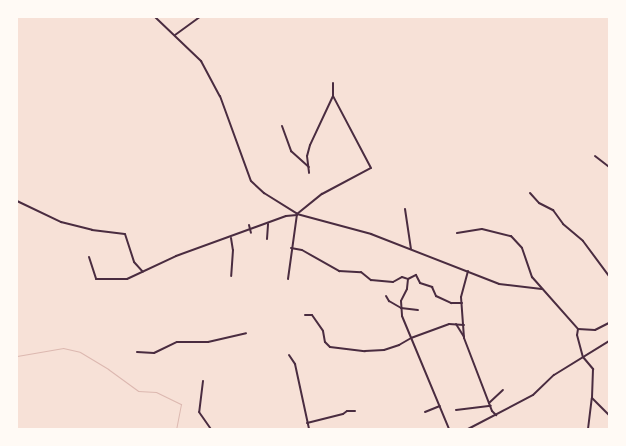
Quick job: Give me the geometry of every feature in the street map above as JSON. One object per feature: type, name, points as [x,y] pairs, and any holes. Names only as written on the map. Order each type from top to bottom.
[{"type":"street","points":[[155,17],[201,61],[220,96],[251,181],[264,193],[297,214],[371,234],[468,270],[499,284],[542,289]]},
{"type":"street","points":[[175,35],[200,17]]},
{"type":"street","points":[[309,173],[307,156],[314,133],[333,96],[333,83]]},
{"type":"street","points":[[89,257],[96,279],[118,281],[143,272],[164,261],[251,231],[286,216],[297,214],[322,194],[370,168],[333,96]]},
{"type":"street","points":[[282,126],[290,151],[309,167]]},
{"type":"street","points":[[595,156],[609,167]]},
{"type":"street","points":[[530,193],[540,203],[553,210],[563,224],[583,241],[609,276]]},
{"type":"street","points":[[17,201],[61,222],[92,230],[125,234],[134,262],[143,272]]},
{"type":"street","points":[[405,209],[411,249]]},
{"type":"street","points":[[288,279],[291,248],[297,214]]},
{"type":"street","points":[[267,239],[269,223]]},
{"type":"street","points":[[249,225],[251,231]]},
{"type":"street","points":[[457,233],[482,229],[511,236],[522,248],[532,277],[578,329],[595,330],[609,323]]},
{"type":"street","points":[[231,238],[233,250],[231,276]]},
{"type":"street","points":[[291,248],[302,250],[340,271],[361,272],[371,280],[394,282],[402,277],[408,279],[416,275],[420,284],[432,287],[436,296],[451,303],[462,303]]},
{"type":"street","points":[[464,338],[462,303],[468,270]]},
{"type":"street","points":[[408,279],[407,289],[401,298],[402,308],[412,338],[449,429]]},
{"type":"street","points":[[386,296],[389,301],[402,308],[418,310]]},
{"type":"street","points":[[305,315],[312,315],[323,331],[325,342],[337,349],[384,350],[412,338],[456,324],[464,324]]},
{"type":"street","points":[[456,324],[464,338],[490,405],[496,415]]},
{"type":"street","points":[[578,329],[577,335],[583,357],[593,369],[592,398],[588,429]]},
{"type":"street","points":[[137,352],[154,353],[178,342],[208,342],[246,333]]},
{"type":"street","points":[[468,429],[532,395],[554,375],[609,341]]},
{"type":"street","points":[[289,355],[296,364],[309,429]]},
{"type":"street","points":[[203,381],[199,412],[211,429]]},
{"type":"street","points":[[456,410],[490,405],[503,390]]},
{"type":"street","points":[[592,398],[609,414]]},
{"type":"street","points":[[425,412],[440,406]]},
{"type":"street","points":[[307,423],[344,414],[347,411],[355,411]]},
{"type":"waterway","points":[[17,356],[63,348],[80,352],[108,369],[138,391],[156,392],[181,404],[176,429]]}]
